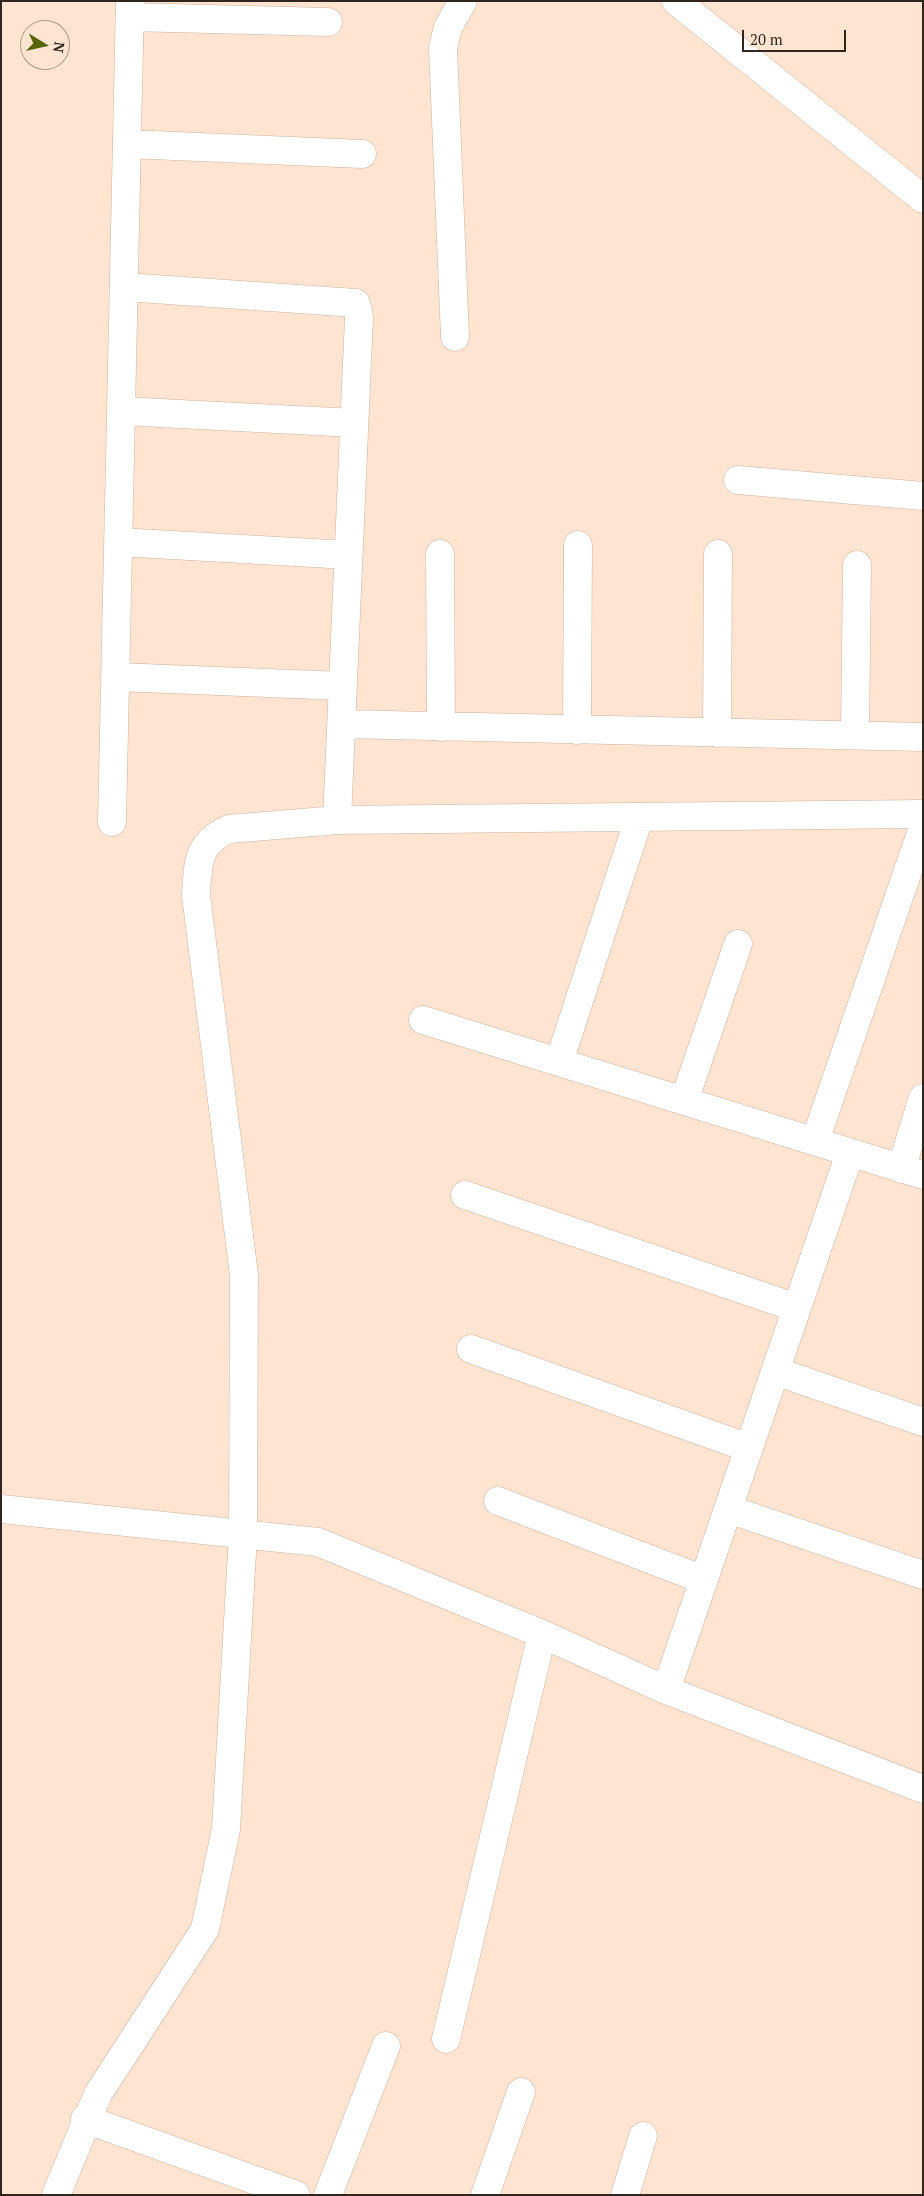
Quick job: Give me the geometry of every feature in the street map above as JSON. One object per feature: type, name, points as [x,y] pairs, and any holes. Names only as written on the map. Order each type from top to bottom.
[{"type":"street","points":[[455,337],[443,48],[448,27],[463,1]]},
{"type":"street","points":[[676,1],[923,199]]},
{"type":"street","points":[[112,822],[117,677],[130,9],[328,22]]},
{"type":"street","points":[[128,144],[362,154]]},
{"type":"street","points":[[125,287],[356,303],[359,317],[337,820]]},
{"type":"street","points":[[122,411],[354,423]]},
{"type":"street","points":[[738,480],[923,496]]},
{"type":"street","points":[[119,542],[348,555]]},
{"type":"street","points":[[577,730],[578,545]]},
{"type":"street","points":[[440,554],[441,726]]},
{"type":"street","points":[[717,733],[718,554]]},
{"type":"street","points":[[855,734],[857,564]]},
{"type":"street","points":[[117,677],[343,686]]},
{"type":"street","points":[[342,724],[923,737]]},
{"type":"street","points":[[56,2195],[98,2094],[205,1929],[226,1829],[243,1534],[244,1275],[196,895],[197,871],[201,856],[212,836],[229,829],[337,820],[638,818],[775,814],[923,814]]},
{"type":"street","points":[[558,1062],[638,818]]},
{"type":"street","points":[[815,1141],[923,827]]},
{"type":"street","points":[[684,1100],[738,944]]},
{"type":"street","points":[[423,1020],[912,1172],[923,1098]]},
{"type":"street","points":[[666,1690],[850,1153]]},
{"type":"street","points":[[465,1195],[797,1308]]},
{"type":"street","points":[[471,1349],[749,1448]]},
{"type":"street","points":[[775,1372],[923,1422]]},
{"type":"street","points":[[498,1502],[704,1580]]},
{"type":"street","points":[[1,1509],[318,1542],[542,1634],[666,1690],[923,1789]]},
{"type":"street","points":[[728,1509],[923,1575]]},
{"type":"street","points":[[446,2039],[542,1634]]},
{"type":"street","points":[[328,2195],[386,2046]]},
{"type":"street","points":[[485,2195],[521,2092]]},
{"type":"street","points":[[86,2119],[296,2195]]},
{"type":"street","points":[[626,2195],[643,2136]]}]
